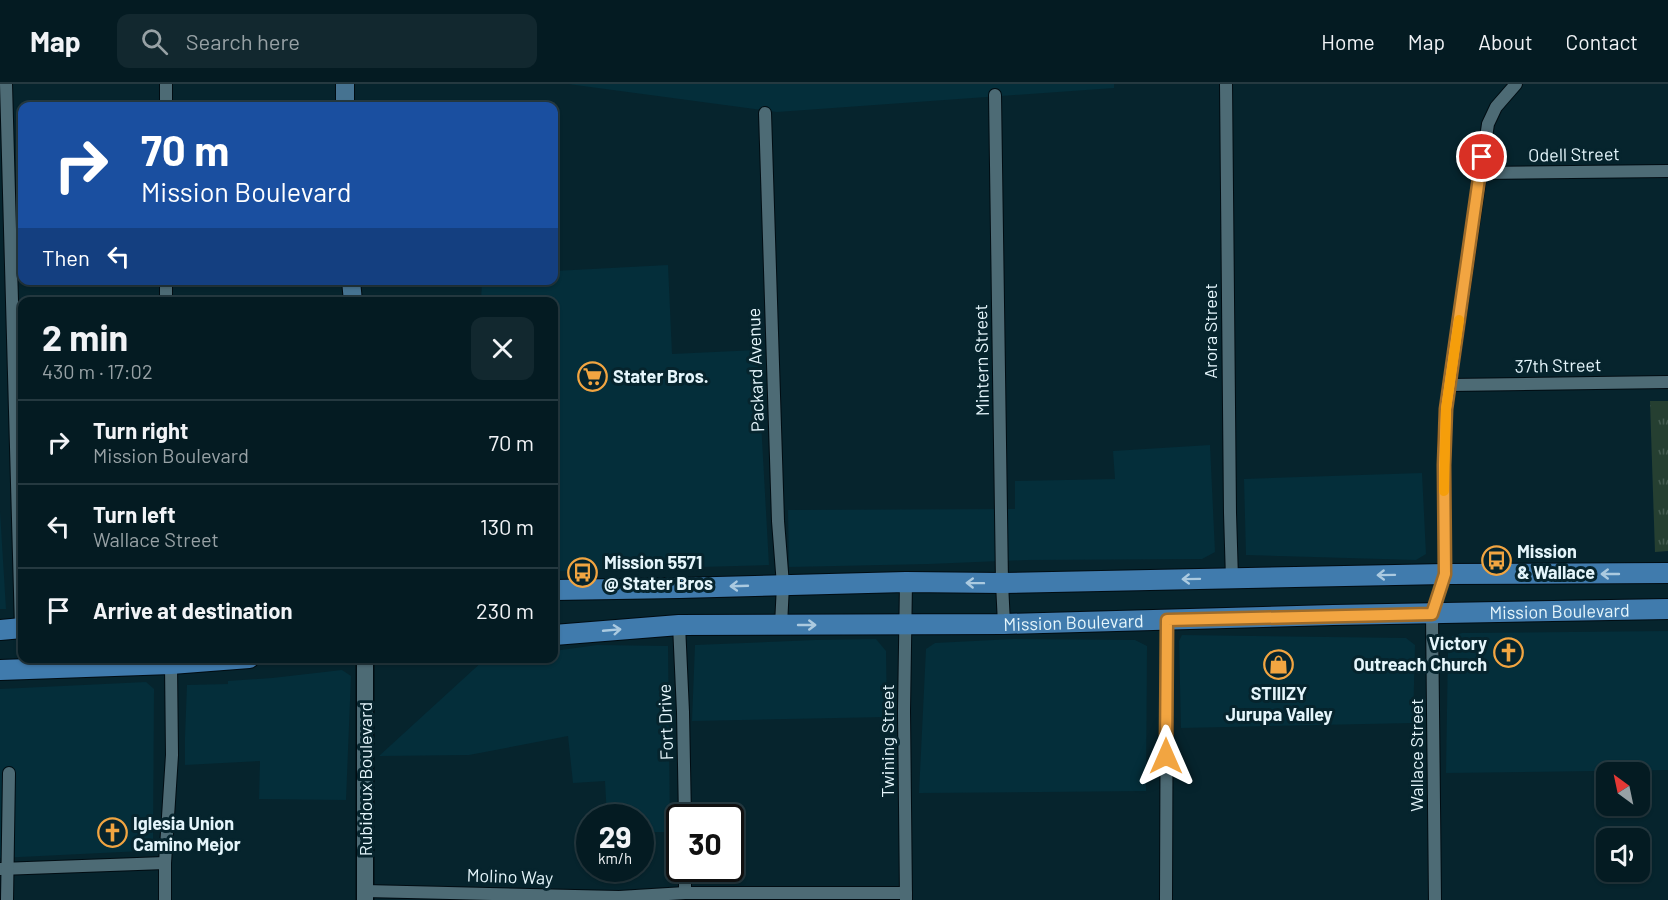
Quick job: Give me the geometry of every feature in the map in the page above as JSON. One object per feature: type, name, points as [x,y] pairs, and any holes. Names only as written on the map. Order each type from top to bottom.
[{"type":"main road","points":[[345,84],[345,102]]},
{"type":"main road","name":"Mission Boulevard","points":[[558,590],[906,582],[1002,583],[1445,574],[1668,573]]},
{"type":"main road","name":"Mission Boulevard","points":[[558,635],[679,625],[1004,624],[1668,609]]},
{"type":"main road","points":[[0,630],[18,628]]},
{"type":"main road","points":[[0,670],[184,663]]},
{"type":"street","points":[[6,84],[18,492]]},
{"type":"street","points":[[166,84],[166,102]]},
{"type":"street","name":"Arora Street","points":[[1226,84],[1232,579]]},
{"type":"street","name":"Wallace Street","points":[[1435,900],[1432,614],[1445,574],[1446,409],[1488,123],[1497,107],[1516,84]]},
{"type":"street","name":"Mintern Street","points":[[995,95],[1004,624]]},
{"type":"street","name":"Packard Avenue","points":[[765,114],[778,521],[783,585],[781,624]]},
{"type":"street","name":"Odell Street","points":[[1480,174],[1668,171]]},
{"type":"street","name":"37th Street","points":[[1449,385],[1668,382]]},
{"type":"street","name":"Twining Street","points":[[906,582],[904,711],[906,896]]},
{"type":"street","points":[[1166,900],[1167,620]]},
{"type":"street","name":"Fort Drive","points":[[679,625],[685,804]]},
{"type":"street","name":"Rubidoux Boulevard","points":[[365,663],[365,895]]},
{"type":"street","points":[[165,900],[172,754],[171,664]]},
{"type":"street","points":[[7,900],[4,868],[9,773]]},
{"type":"street","points":[[4,868],[165,863]]},
{"type":"street","points":[[686,882],[686,893]]},
{"type":"street","name":"Molino Way","points":[[365,895],[619,898],[686,893],[906,896]]},
{"type":"shaded area","points":[[568,84],[1114,84],[1114,88],[777,112]]},
{"type":"shaded area","points":[[668,265],[672,354],[757,350],[769,565],[558,571],[558,297],[481,297],[482,285],[558,285],[558,271]]},
{"type":"shaded area","points":[[1210,445],[1215,552],[1202,559],[1027,560],[789,567],[788,510],[1015,509],[1015,481],[1115,479],[1113,451]]},
{"type":"shaded area","points":[[1422,473],[1426,554],[1416,560],[1246,555],[1244,479]]},
{"type":"shaded area","points":[[0,511],[6,609],[0,609]]},
{"type":"shaded area","points":[[1668,631],[1668,770],[1650,770],[1650,762],[1596,762],[1596,771],[1446,773],[1448,649],[1452,636],[1462,633]]},
{"type":"shaded area","points":[[1182,635],[1406,638],[1415,645],[1413,723],[1181,728],[1179,641]]},
{"type":"shaded area","points":[[876,639],[886,651],[887,717],[692,721],[695,645]]},
{"type":"shaded area","points":[[1013,639],[1135,640],[1147,646],[1146,791],[919,793],[926,649],[935,643]]},
{"type":"shaded area","points":[[597,645],[668,646],[670,804],[666,804],[666,832],[654,832],[654,804],[606,804],[605,781],[573,783],[568,736],[469,755],[379,756],[481,663],[558,663],[558,650]]},
{"type":"shaded area","points":[[342,670],[351,676],[346,800],[259,799],[260,761],[185,765],[187,685],[228,684],[228,681]]},
{"type":"shaded area","points":[[146,682],[154,689],[153,843],[147,850],[142,851],[0,858],[0,689]]},
{"type":"green space","points":[[1650,401],[1668,401],[1668,551],[1655,552]]},
{"type":"slow traffic","points":[[1444,491],[1446,409],[1459,320]]},
{"type":"place","name":"Stater Bros.","points":[[592,376]]},
{"type":"place","name":"Mission & Wallace","points":[[1496,561]]},
{"type":"place","name":"Mission 5571 @ Stater Bros","points":[[583,572]]},
{"type":"place","name":"Victory Outreach Church","points":[[1508,653]]},
{"type":"place","name":"STIIIZY Jurupa Valley","points":[[1279,664]]},
{"type":"place","name":"Iglesia Union Camino Mejor","points":[[112,833]]},
{"type":"route","points":[[1166,756],[1167,620],[1432,614],[1445,574],[1446,409],[1482,157]]}]
